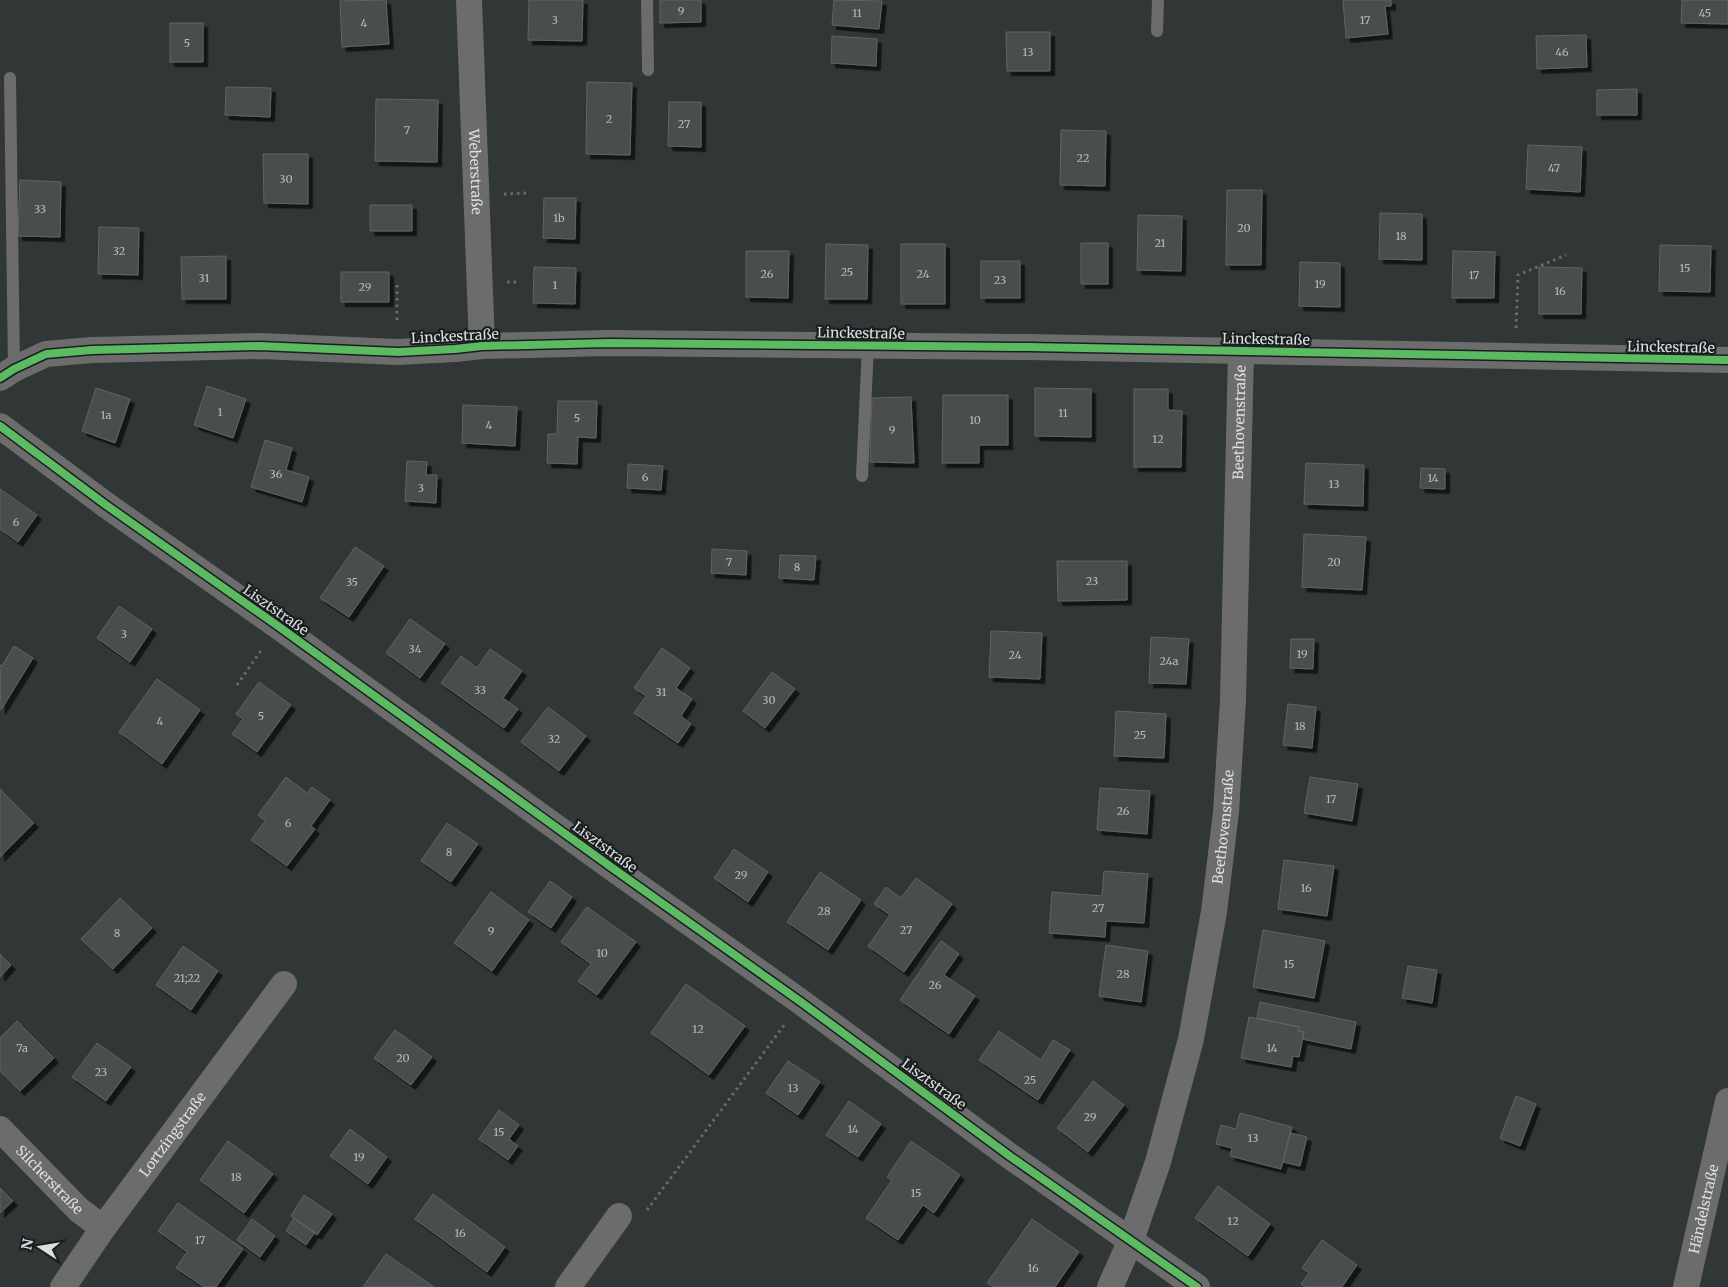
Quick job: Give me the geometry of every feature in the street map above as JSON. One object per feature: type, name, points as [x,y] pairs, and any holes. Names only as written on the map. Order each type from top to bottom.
[{"type":"street","name":"Weberstraße","points":[[469,0],[482,346]]},
{"type":"street","name":"Linckestraße","points":[[7,373],[46,354],[92,350],[260,346],[398,352],[482,346],[609,343],[868,345],[1728,360]]},
{"type":"street","name":"Beethovenstraße","points":[[1110,1287],[1131,1240],[1158,1162],[1191,1039],[1215,903],[1226,812],[1234,682],[1241,351]]},
{"type":"street","name":"Lisztstraße","points":[[0,426],[106,505],[278,626],[801,1002],[1011,1157],[1196,1287]]},
{"type":"street","name":"Lortzingstraße","points":[[62,1287],[103,1228],[284,984]]},
{"type":"street","name":"Händelstraße","points":[[1686,1287],[1728,1101]]},
{"type":"street","name":"Silcherstraße","points":[[0,1129],[80,1210],[103,1228]]},
{"type":"street","points":[[568,1287],[619,1216]]},
{"type":"lane","points":[[647,0],[648,70]]},
{"type":"lane","points":[[1158,0],[1158,31]]},
{"type":"lane","points":[[7,373],[10,78]]},
{"type":"lane","points":[[862,476],[868,345]]},
{"type":"path","points":[[1515,356],[1518,275],[1566,255]]},
{"type":"path","points":[[397,285],[398,352]]},
{"type":"path","points":[[237,685],[278,626]]},
{"type":"path","points":[[644,1213],[801,1002]]},
{"type":"building","points":[[386,0],[389,44],[342,47],[340,1]]},
{"type":"building","points":[[529,0],[583,0],[582,41],[528,40]]},
{"type":"building","points":[[660,0],[701,0],[701,22],[660,23]]},
{"type":"building","points":[[834,0],[882,1],[879,29],[832,25]]},
{"type":"building","points":[[1343,0],[1391,0],[1391,6],[1385,6],[1388,34],[1346,38]]},
{"type":"building","points":[[1682,0],[1728,0],[1728,24],[1681,23]]},
{"type":"building","points":[[170,23],[203,23],[203,62],[170,62]]},
{"type":"building","points":[[1006,32],[1050,32],[1050,71],[1007,71]]},
{"type":"building","points":[[1586,35],[1587,67],[1537,69],[1536,36]]},
{"type":"building","points":[[832,36],[877,39],[876,66],[831,63]]},
{"type":"building","points":[[587,82],[632,83],[630,155],[586,154]]},
{"type":"building","points":[[226,87],[271,88],[270,117],[225,115]]},
{"type":"building","points":[[1637,89],[1637,115],[1597,115],[1597,90]]},
{"type":"building","points":[[376,99],[438,100],[437,162],[375,161]]},
{"type":"building","points":[[669,102],[701,102],[701,147],[668,146]]},
{"type":"building","points":[[1061,130],[1106,131],[1105,186],[1060,185]]},
{"type":"building","points":[[1528,145],[1582,147],[1580,192],[1526,189]]},
{"type":"building","points":[[263,154],[308,154],[308,204],[264,203]]},
{"type":"building","points":[[20,180],[61,182],[60,237],[18,236]]},
{"type":"building","points":[[1227,190],[1262,190],[1261,265],[1226,265]]},
{"type":"building","points":[[544,198],[576,198],[575,239],[543,238]]},
{"type":"building","points":[[370,205],[412,205],[412,231],[370,231]]},
{"type":"building","points":[[1380,213],[1422,214],[1422,260],[1379,259]]},
{"type":"building","points":[[1138,215],[1182,216],[1181,271],[1137,270]]},
{"type":"building","points":[[99,227],[139,228],[138,275],[98,274]]},
{"type":"building","points":[[1081,243],[1108,243],[1108,284],[1081,284]]},
{"type":"building","points":[[826,244],[868,245],[867,299],[825,299]]},
{"type":"building","points":[[901,244],[945,244],[945,304],[901,304]]},
{"type":"building","points":[[1660,245],[1711,246],[1710,292],[1659,291]]},
{"type":"building","points":[[746,251],[789,251],[788,298],[746,297]]},
{"type":"building","points":[[1453,251],[1495,252],[1494,298],[1452,298]]},
{"type":"building","points":[[226,256],[226,299],[182,299],[181,257]]},
{"type":"building","points":[[981,261],[1020,261],[1020,298],[981,298]]},
{"type":"building","points":[[1300,262],[1340,263],[1340,307],[1299,306]]},
{"type":"building","points":[[534,267],[576,268],[575,304],[533,303]]},
{"type":"building","points":[[1539,267],[1582,268],[1581,314],[1539,314]]},
{"type":"building","points":[[341,272],[389,272],[389,302],[341,302]]},
{"type":"building","points":[[207,386],[246,399],[233,438],[194,425]]},
{"type":"building","points":[[96,388],[130,399],[115,443],[82,431]]},
{"type":"building","points":[[1035,388],[1091,389],[1091,437],[1035,436]]},
{"type":"building","points":[[1134,389],[1168,389],[1168,410],[1182,411],[1181,467],[1134,467]]},
{"type":"building","points":[[943,395],[1008,395],[1008,445],[979,445],[979,463],[942,463]]},
{"type":"building","points":[[911,397],[914,463],[870,462],[872,398]]},
{"type":"building","points":[[558,401],[597,401],[596,438],[578,437],[577,464],[547,463],[548,434],[557,434]]},
{"type":"building","points":[[463,405],[517,407],[515,446],[462,443]]},
{"type":"building","points":[[265,440],[292,448],[286,470],[309,477],[302,502],[251,487]]},
{"type":"building","points":[[407,461],[427,462],[426,475],[437,475],[436,503],[405,501]]},
{"type":"building","points":[[1306,463],[1364,465],[1363,506],[1304,504]]},
{"type":"building","points":[[628,464],[663,466],[661,490],[627,488]]},
{"type":"building","points":[[1421,468],[1445,469],[1445,489],[1420,488]]},
{"type":"building","points":[[0,489],[37,515],[18,542],[0,529]]},
{"type":"building","points":[[1304,534],[1366,537],[1362,590],[1302,587]]},
{"type":"building","points":[[355,547],[384,566],[349,617],[320,598]]},
{"type":"building","points":[[712,549],[747,551],[746,575],[711,573]]},
{"type":"building","points":[[780,555],[816,556],[814,580],[779,578]]},
{"type":"building","points":[[1057,561],[1127,561],[1127,600],[1058,601]]},
{"type":"building","points":[[119,606],[152,629],[130,662],[97,638]]},
{"type":"building","points":[[410,619],[445,644],[420,678],[386,653]]},
{"type":"building","points":[[991,631],[1042,633],[1040,679],[989,677]]},
{"type":"building","points":[[1151,637],[1189,639],[1186,684],[1149,683]]},
{"type":"building","points":[[1291,639],[1314,639],[1313,669],[1290,668]]},
{"type":"building","points":[[14,646],[33,658],[1,710],[0,665],[2,666]]},
{"type":"building","points":[[662,648],[690,668],[676,688],[692,699],[681,716],[691,724],[678,743],[634,713],[646,696],[634,688]]},
{"type":"building","points":[[490,649],[522,671],[503,698],[518,709],[504,728],[441,683],[461,656],[477,668]]},
{"type":"building","points":[[772,672],[795,689],[765,728],[743,711]]},
{"type":"building","points":[[157,679],[200,710],[162,764],[119,732]]},
{"type":"building","points":[[259,682],[291,705],[257,752],[232,734],[243,719],[236,714]]},
{"type":"building","points":[[1288,704],[1316,707],[1312,748],[1283,745]]},
{"type":"building","points":[[548,707],[586,736],[559,771],[521,742]]},
{"type":"building","points":[[1116,711],[1166,714],[1164,758],[1114,756]]},
{"type":"building","points":[[286,777],[307,793],[312,787],[330,800],[311,826],[315,829],[287,866],[251,840],[265,821],[258,815]]},
{"type":"building","points":[[1310,777],[1358,784],[1352,821],[1304,813]]},
{"type":"building","points":[[1100,788],[1150,791],[1147,834],[1097,830]]},
{"type":"building","points":[[0,789],[34,823],[0,857]]},
{"type":"building","points":[[447,823],[478,844],[451,882],[421,861]]},
{"type":"building","points":[[734,849],[768,872],[748,902],[714,878]]},
{"type":"building","points":[[1284,860],[1334,866],[1327,916],[1278,909]]},
{"type":"building","points":[[1104,871],[1148,874],[1144,923],[1106,921],[1105,937],[1049,933],[1052,892],[1102,896]]},
{"type":"building","points":[[820,872],[861,900],[828,950],[787,922]]},
{"type":"building","points":[[916,878],[952,904],[904,972],[868,946],[890,915],[874,904],[886,887],[901,898]]},
{"type":"building","points":[[550,881],[572,897],[551,928],[528,912]]},
{"type":"building","points":[[491,892],[529,920],[492,971],[454,943]]},
{"type":"building","points":[[120,898],[152,928],[113,969],[81,939]]},
{"type":"building","points":[[587,907],[636,942],[597,995],[578,981],[591,964],[561,942]]},
{"type":"building","points":[[1263,930],[1325,941],[1314,998],[1253,987]]},
{"type":"building","points":[[941,941],[959,954],[944,975],[975,996],[949,1034],[900,1000]]},
{"type":"building","points":[[1106,945],[1148,951],[1141,1002],[1099,996]]},
{"type":"building","points":[[183,946],[218,971],[191,1010],[156,985]]},
{"type":"building","points":[[0,954],[11,965],[0,977]]},
{"type":"building","points":[[1408,966],[1437,970],[1432,1003],[1402,998]]},
{"type":"building","points":[[686,984],[745,1026],[709,1075],[651,1033]]},
{"type":"building","points":[[1260,1002],[1356,1022],[1351,1049],[1302,1039],[1304,1032],[1298,1031],[1299,1027],[1257,1018]]},
{"type":"building","points":[[1249,1017],[1299,1027],[1298,1031],[1304,1032],[1299,1057],[1293,1056],[1291,1067],[1241,1058]]},
{"type":"building","points":[[17,1021],[54,1058],[20,1091],[0,1071],[0,1038]]},
{"type":"building","points":[[395,1030],[432,1057],[411,1085],[374,1058]]},
{"type":"building","points":[[999,1031],[1041,1060],[1053,1040],[1070,1050],[1038,1100],[979,1060]]},
{"type":"building","points":[[97,1043],[131,1067],[106,1101],[72,1077]]},
{"type":"building","points":[[788,1061],[820,1082],[798,1115],[766,1093]]},
{"type":"building","points":[[1093,1081],[1124,1105],[1088,1152],[1057,1128]]},
{"type":"building","points":[[1516,1096],[1536,1104],[1520,1146],[1500,1138]]},
{"type":"building","points":[[849,1101],[881,1124],[858,1157],[826,1135]]},
{"type":"building","points":[[499,1110],[519,1125],[509,1139],[518,1146],[508,1160],[479,1139]]},
{"type":"building","points":[[1240,1113],[1292,1127],[1281,1169],[1230,1156],[1232,1148],[1216,1144],[1221,1125],[1236,1129]]},
{"type":"building","points":[[350,1129],[387,1157],[368,1184],[330,1156]]},
{"type":"building","points":[[1290,1133],[1307,1137],[1300,1166],[1283,1162]]},
{"type":"building","points":[[228,1141],[273,1174],[244,1213],[200,1180]]},
{"type":"building","points":[[911,1141],[960,1175],[934,1213],[923,1205],[898,1240],[866,1218],[892,1180],[887,1177]]},
{"type":"building","points":[[1218,1186],[1270,1224],[1248,1256],[1195,1218]]},
{"type":"building","points":[[0,1188],[13,1201],[0,1213]]},
{"type":"building","points":[[433,1194],[505,1247],[487,1272],[415,1219]]},
{"type":"building","points":[[304,1195],[332,1214],[317,1235],[291,1216]]},
{"type":"building","points":[[178,1203],[243,1249],[216,1287],[204,1287],[176,1268],[187,1252],[158,1231]]},
{"type":"building","points":[[294,1218],[315,1232],[306,1245],[286,1231]]},
{"type":"building","points":[[252,1219],[275,1236],[260,1257],[237,1240]]},
{"type":"building","points":[[1032,1219],[1079,1252],[1055,1287],[994,1287],[987,1283]]},
{"type":"building","points":[[1322,1240],[1357,1265],[1342,1287],[1305,1287],[1301,1284],[1309,1273],[1302,1268]]},
{"type":"building","points":[[386,1254],[434,1287],[363,1287]]},
{"type":"cycle path","points":[[0,378],[14,369],[46,354],[92,350],[260,346],[398,352],[482,346],[609,343],[1029,347],[1728,360]]},
{"type":"cycle path","points":[[0,426],[106,505],[278,626],[801,1002],[1011,1157],[1197,1287]]}]
